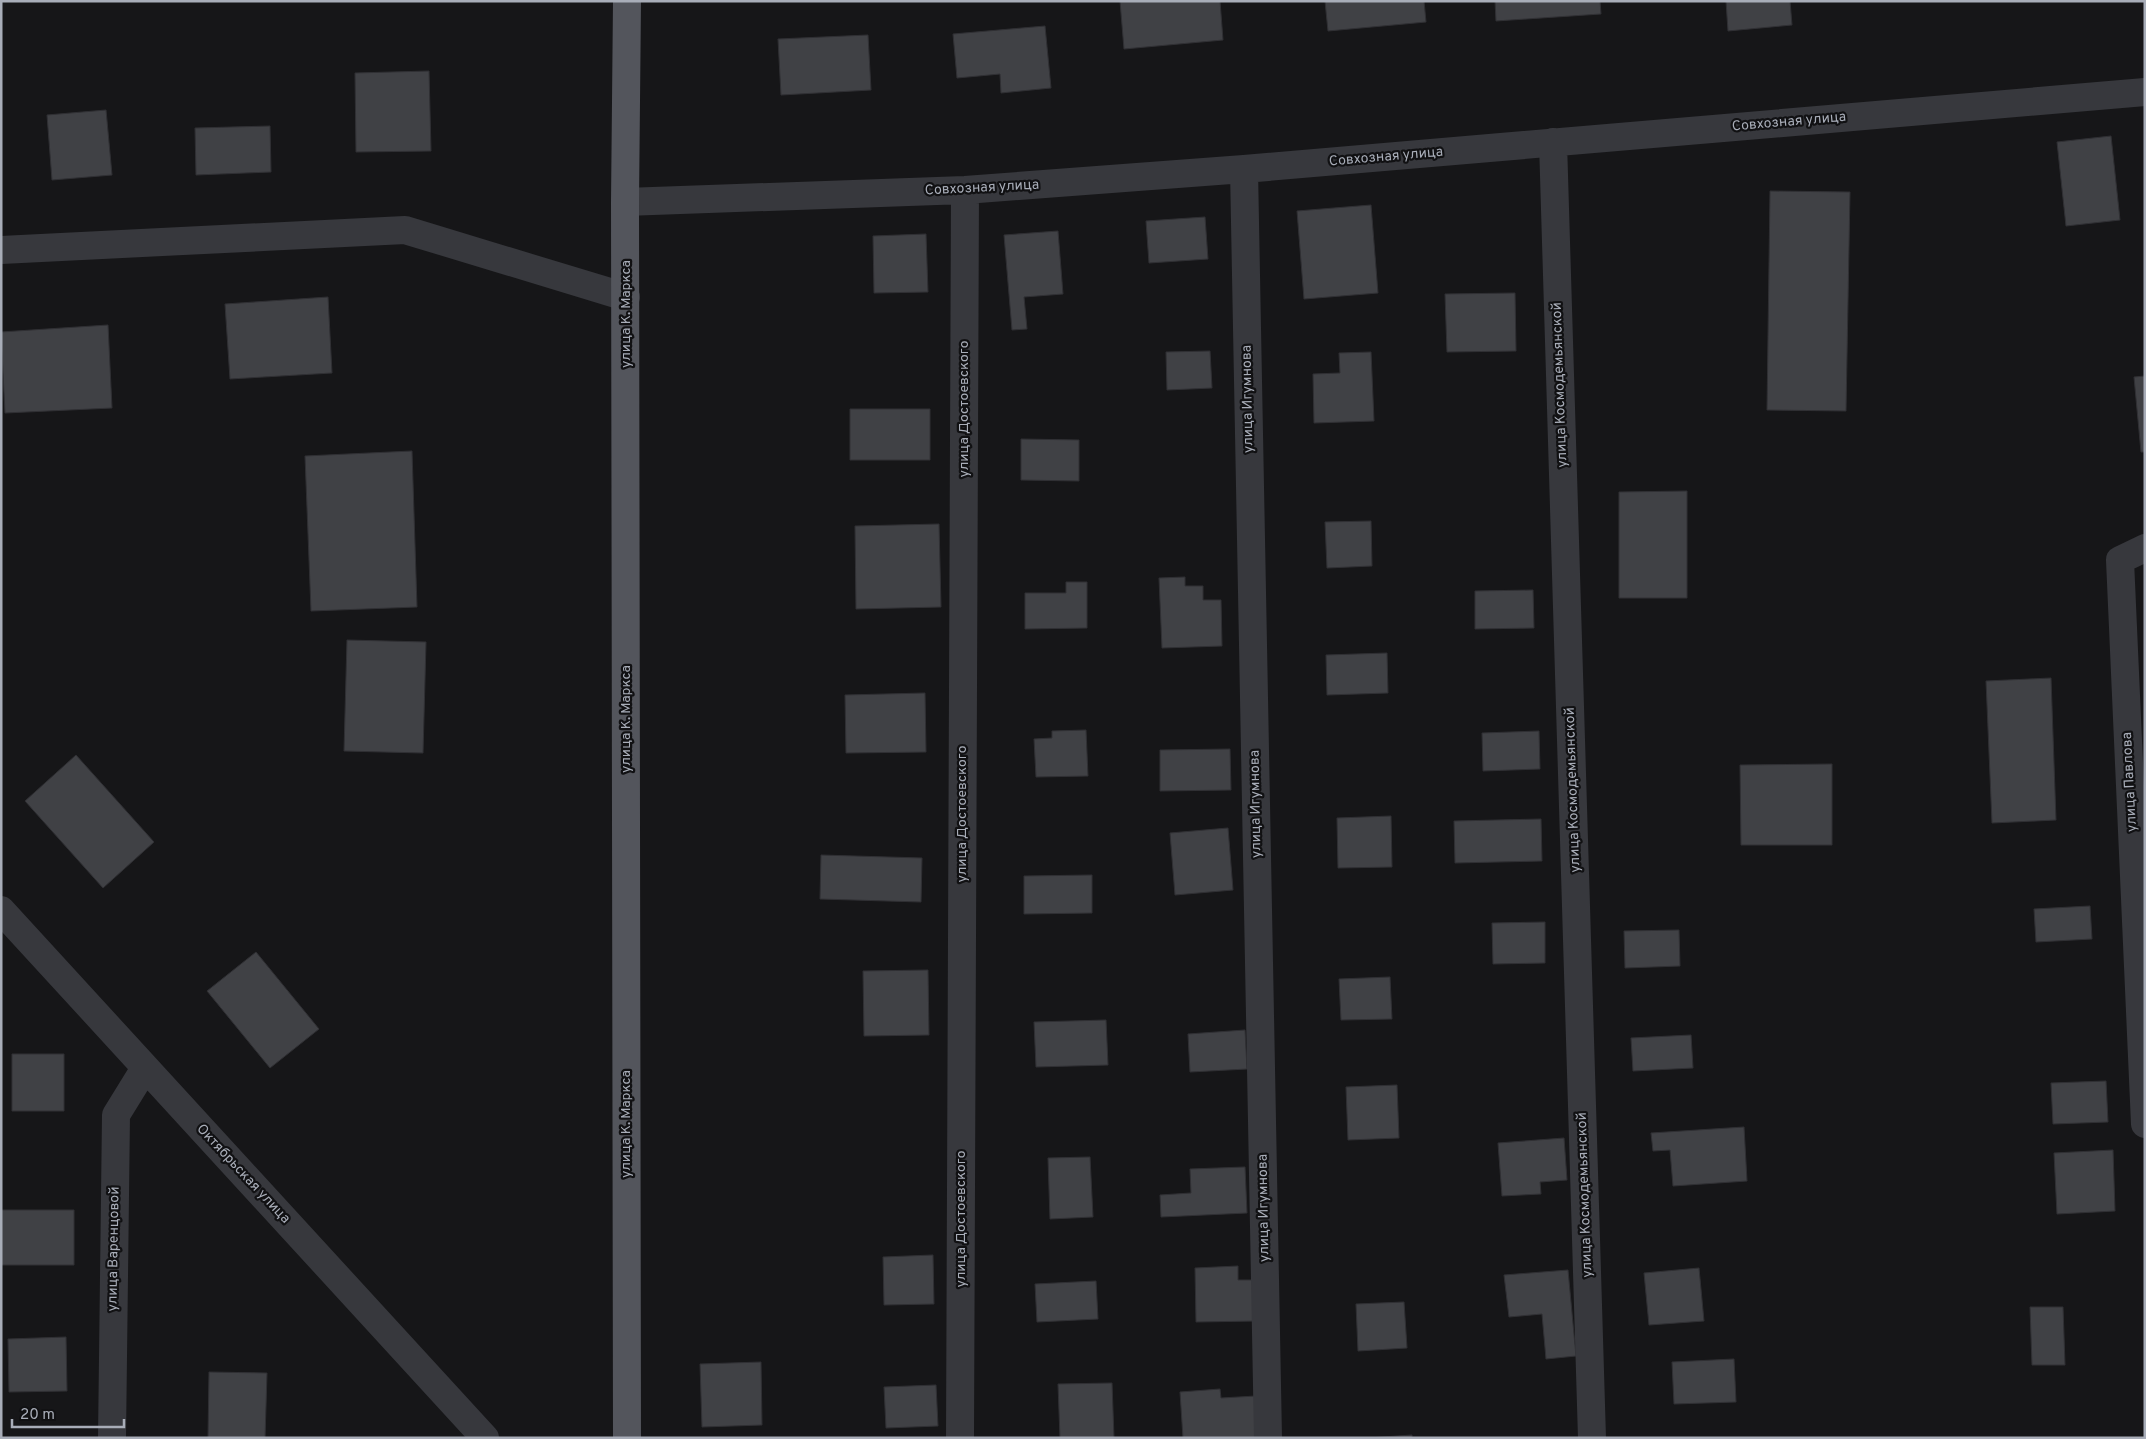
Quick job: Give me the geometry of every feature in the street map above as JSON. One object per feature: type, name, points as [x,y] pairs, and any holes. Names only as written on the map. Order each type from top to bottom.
[{"type":"main road","name":"улица К. Маркса","points":[[626,1438],[625,202],[627,1]]},
{"type":"street","name":"Совхозная улица","points":[[625,202],[965,190],[1244,169],[2145,92]]},
{"type":"street","name":"улица Космодемьянской","points":[[1553,142],[1592,1438]]},
{"type":"street","name":"улица Игумнова","points":[[1244,169],[1268,1438]]},
{"type":"street","name":"улица Достоевского","points":[[960,1438],[965,190]]},
{"type":"street","points":[[1,250],[406,230],[626,297]]},
{"type":"street","name":"улица Павлова","points":[[2145,548],[2120,560],[2145,1124]]},
{"type":"street","name":"Октябрьская улица","points":[[1,910],[485,1438]]},
{"type":"street","name":"улица Варенцовой","points":[[112,1438],[116,1116],[144,1068]]},
{"type":"building","points":[[1120,1],[1220,1],[1223,40],[1124,49]]},
{"type":"building","points":[[1325,1],[1424,1],[1426,22],[1328,31]]},
{"type":"building","points":[[1495,1],[1600,1],[1601,14],[1496,21]]},
{"type":"building","points":[[1726,1],[1790,1],[1792,25],[1728,31]]},
{"type":"building","points":[[1045,26],[1051,88],[1001,93],[1000,74],[957,78],[953,34]]},
{"type":"building","points":[[868,35],[871,90],[781,95],[778,39]]},
{"type":"building","points":[[429,71],[431,151],[356,152],[355,73]]},
{"type":"building","points":[[106,110],[112,175],[52,180],[47,115]]},
{"type":"building","points":[[270,126],[271,172],[196,175],[195,128]]},
{"type":"building","points":[[2111,136],[2120,220],[2066,226],[2057,142]]},
{"type":"building","points":[[1770,191],[1850,192],[1846,411],[1767,410]]},
{"type":"building","points":[[1371,205],[1378,293],[1304,299],[1297,211]]},
{"type":"building","points":[[1205,217],[1208,259],[1149,263],[1146,221]]},
{"type":"building","points":[[1058,231],[1063,294],[1024,297],[1027,329],[1012,330],[1004,235]]},
{"type":"building","points":[[926,234],[928,292],[874,293],[873,236]]},
{"type":"building","points":[[1515,293],[1516,351],[1447,352],[1445,294]]},
{"type":"building","points":[[328,297],[332,373],[230,379],[225,304]]},
{"type":"building","points":[[108,325],[112,408],[5,413],[1,332]]},
{"type":"building","points":[[1210,351],[1212,388],[1167,390],[1166,352]]},
{"type":"building","points":[[1371,352],[1374,421],[1314,423],[1313,374],[1340,373],[1339,353]]},
{"type":"building","points":[[2145,376],[2145,452],[2141,452],[2134,377]]},
{"type":"building","points":[[850,409],[930,409],[930,460],[850,460]]},
{"type":"building","points":[[1021,439],[1079,440],[1079,481],[1021,480]]},
{"type":"building","points":[[412,451],[417,607],[311,611],[305,456]]},
{"type":"building","points":[[1687,491],[1687,598],[1619,598],[1619,492]]},
{"type":"building","points":[[1371,521],[1372,566],[1327,568],[1325,522]]},
{"type":"building","points":[[939,524],[941,607],[856,609],[855,526]]},
{"type":"building","points":[[1185,577],[1185,586],[1203,586],[1203,600],[1221,600],[1222,646],[1162,648],[1159,578]]},
{"type":"building","points":[[1066,582],[1087,582],[1087,628],[1025,629],[1025,593],[1066,593]]},
{"type":"building","points":[[1533,590],[1534,628],[1475,629],[1475,591]]},
{"type":"building","points":[[347,640],[426,642],[423,753],[344,751]]},
{"type":"building","points":[[1387,653],[1388,693],[1327,695],[1326,655]]},
{"type":"building","points":[[2051,678],[2056,820],[1992,823],[1986,681]]},
{"type":"building","points":[[925,693],[926,752],[846,753],[845,695]]},
{"type":"building","points":[[1086,730],[1088,776],[1036,777],[1034,739],[1052,738],[1052,731]]},
{"type":"building","points":[[1539,731],[1540,769],[1483,771],[1482,733]]},
{"type":"building","points":[[1230,749],[1231,790],[1160,791],[1160,750]]},
{"type":"building","points":[[76,755],[154,842],[103,888],[25,801]]},
{"type":"building","points":[[1832,764],[1832,845],[1741,845],[1740,765]]},
{"type":"building","points":[[1391,816],[1392,867],[1338,868],[1337,818]]},
{"type":"building","points":[[1541,819],[1542,861],[1455,863],[1454,821]]},
{"type":"building","points":[[1228,828],[1233,890],[1175,895],[1170,833]]},
{"type":"building","points":[[821,855],[922,858],[921,902],[820,899]]},
{"type":"building","points":[[1092,875],[1092,913],[1024,914],[1024,876]]},
{"type":"building","points":[[2090,906],[2092,939],[2036,942],[2034,909]]},
{"type":"building","points":[[1545,922],[1545,963],[1493,964],[1492,923]]},
{"type":"building","points":[[1679,930],[1680,966],[1625,968],[1624,931]]},
{"type":"building","points":[[256,952],[319,1029],[270,1068],[207,991]]},
{"type":"building","points":[[928,970],[929,1035],[864,1036],[863,971]]},
{"type":"building","points":[[1390,977],[1392,1019],[1341,1020],[1339,979]]},
{"type":"building","points":[[1106,1020],[1108,1065],[1036,1067],[1034,1022]]},
{"type":"building","points":[[1245,1030],[1247,1069],[1190,1072],[1188,1034]]},
{"type":"building","points":[[1691,1035],[1693,1068],[1633,1071],[1631,1038]]},
{"type":"building","points":[[12,1054],[64,1054],[64,1111],[12,1111]]},
{"type":"building","points":[[2106,1081],[2108,1122],[2053,1124],[2051,1083]]},
{"type":"building","points":[[1397,1085],[1399,1138],[1348,1140],[1346,1087]]},
{"type":"building","points":[[1744,1127],[1747,1181],[1673,1186],[1670,1150],[1653,1151],[1651,1133]]},
{"type":"building","points":[[1564,1138],[1567,1180],[1540,1182],[1541,1194],[1502,1196],[1498,1143]]},
{"type":"building","points":[[2113,1150],[2115,1211],[2057,1214],[2054,1153]]},
{"type":"building","points":[[1090,1157],[1093,1217],[1050,1219],[1048,1158]]},
{"type":"building","points":[[1245,1167],[1247,1213],[1161,1217],[1160,1195],[1191,1193],[1190,1169]]},
{"type":"building","points":[[1,1210],[74,1210],[74,1265],[1,1265]]},
{"type":"building","points":[[933,1255],[934,1304],[884,1305],[883,1257]]},
{"type":"building","points":[[1238,1266],[1238,1280],[1255,1280],[1256,1321],[1196,1322],[1195,1268]]},
{"type":"building","points":[[1699,1268],[1704,1321],[1649,1325],[1644,1273]]},
{"type":"building","points":[[1568,1270],[1576,1356],[1546,1359],[1542,1314],[1509,1317],[1504,1275]]},
{"type":"building","points":[[1096,1281],[1098,1319],[1037,1322],[1035,1284]]},
{"type":"building","points":[[1404,1302],[1407,1348],[1358,1351],[1356,1304]]},
{"type":"building","points":[[2030,1307],[2063,1307],[2065,1365],[2032,1365]]},
{"type":"building","points":[[66,1337],[67,1391],[9,1392],[8,1339]]},
{"type":"building","points":[[1734,1359],[1736,1402],[1674,1404],[1672,1362]]},
{"type":"building","points":[[761,1362],[762,1425],[702,1427],[700,1364]]},
{"type":"building","points":[[209,1372],[267,1373],[265,1438],[208,1438]]},
{"type":"building","points":[[1112,1383],[1114,1438],[1060,1438],[1058,1384]]},
{"type":"building","points":[[936,1385],[938,1426],[886,1428],[884,1387]]},
{"type":"building","points":[[1220,1389],[1221,1398],[1256,1396],[1259,1438],[1183,1438],[1180,1392]]},
{"type":"building","points":[[1412,1435],[1412,1438],[1367,1438]]}]
